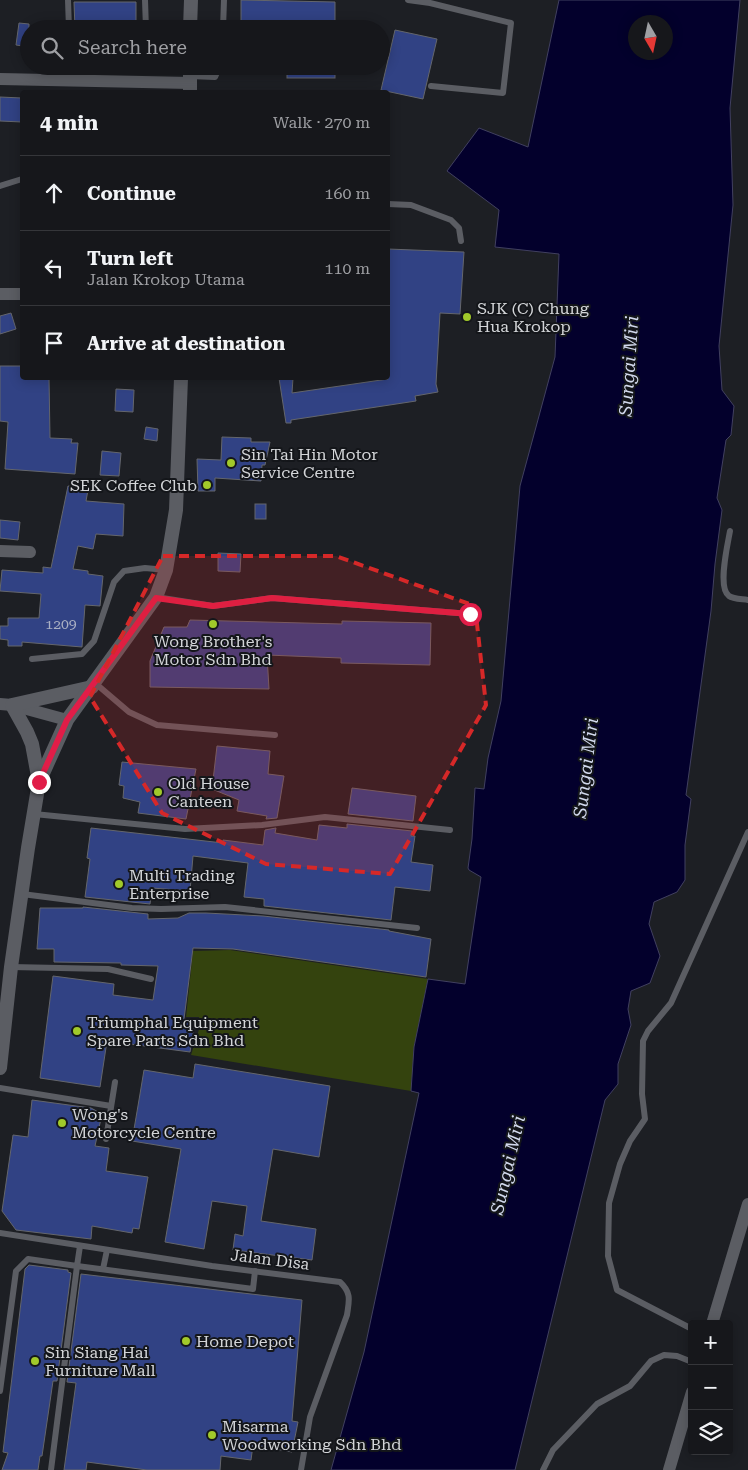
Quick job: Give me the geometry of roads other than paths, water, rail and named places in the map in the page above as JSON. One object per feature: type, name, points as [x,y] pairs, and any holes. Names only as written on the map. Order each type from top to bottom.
[{"type":"street","points":[[190,20],[191,0]]},
{"type":"street","points":[[0,80],[190,80]]},
{"type":"street","points":[[0,294],[20,294]]},
{"type":"street","points":[[0,1068],[3,1012],[39,782],[67,720],[156,598],[166,570],[176,510],[182,380]]},
{"type":"street","points":[[0,551],[30,552]]},
{"type":"street","points":[[6,705],[94,685]]},
{"type":"street","points":[[6,705],[67,720]]},
{"type":"street","points":[[6,705],[27,732],[39,782]]},
{"type":"street","points":[[713,1320],[748,1204]]},
{"type":"street","points":[[668,1470],[688,1405]]},
{"type":"lane","points":[[68,0],[69,20]]},
{"type":"lane","points":[[145,0],[146,20]]},
{"type":"lane","points":[[223,20],[224,0]]},
{"type":"lane","points":[[408,0],[430,3],[511,23],[503,93],[431,86]]},
{"type":"lane","points":[[71,75],[71,80]]},
{"type":"lane","points":[[190,80],[215,77],[216,75]]},
{"type":"lane","points":[[0,186],[20,180]]},
{"type":"lane","points":[[390,204],[410,205],[451,220],[459,228],[461,241]]},
{"type":"lane","points":[[730,531],[723,579],[724,591],[729,597],[748,600]]},
{"type":"lane","points":[[32,659],[82,654],[94,641],[114,582],[124,571],[145,568],[166,570]]},
{"type":"lane","points":[[156,598],[213,606],[272,598],[470,614]]},
{"type":"lane","points":[[94,685],[129,712],[158,725],[275,736]]},
{"type":"lane","points":[[33,814],[185,829],[262,825],[325,817],[450,830]]},
{"type":"lane","points":[[688,1328],[617,1290],[608,1256],[609,1203],[620,1164],[630,1141],[645,1119],[642,1094],[643,1041],[648,1031],[671,1003],[748,832]]},
{"type":"lane","points":[[22,894],[132,908],[225,907],[417,928]]},
{"type":"lane","points":[[11,967],[108,969],[151,979]]},
{"type":"lane","points":[[106,1139],[115,1082]]},
{"type":"lane","points":[[0,1088],[111,1106]]},
{"type":"lane","name":"Jalan Disa","points":[[0,1233],[107,1250],[340,1282],[347,1289],[349,1298],[347,1315],[310,1417],[301,1470]]},
{"type":"lane","points":[[51,1470],[80,1246]]},
{"type":"lane","points":[[104,1269],[107,1250]]},
{"type":"lane","points":[[0,1391],[2,1355],[16,1271],[28,1259],[252,1289],[255,1271]]},
{"type":"lane","points":[[543,1470],[553,1450],[596,1404],[630,1386],[650,1361],[664,1355],[677,1356],[688,1360]]},
{"type":"water","name":"Sungai Miri","points":[[559,0],[740,0],[730,108],[733,205],[719,346],[722,390],[734,406],[731,435],[726,440],[717,498],[722,510],[711,611],[686,795],[691,799],[685,845],[685,880],[677,892],[654,902],[649,924],[660,956],[650,983],[631,991],[628,1009],[631,1025],[618,1064],[618,1084],[605,1100],[515,1470],[331,1470],[364,1352],[419,1093],[411,1091],[414,1047],[428,979],[465,984],[481,877],[468,868],[475,788],[484,789],[488,758],[501,701],[520,486],[555,357],[559,254],[495,247],[499,210],[447,171],[479,128],[528,147]]},
{"type":"place","name":"SJK (C) Chung Hua Krokop","points":[[467,317]]},
{"type":"place","name":"Sin Tai Hin Motor Service Centre","points":[[231,463]]},
{"type":"place","name":"SEK Coffee Club","points":[[207,485]]},
{"type":"place","name":"Wong Brother's Motor Sdn Bhd","points":[[213,624]]},
{"type":"place","name":"Old House Canteen","points":[[158,792]]},
{"type":"place","name":"Multi Trading Enterprise","points":[[119,884]]},
{"type":"place","name":"Triumphal Equipment Spare Parts Sdn Bhd","points":[[77,1031]]},
{"type":"place","name":"Wong's Motorcycle Centre","points":[[62,1123]]},
{"type":"place","name":"Home Depot","points":[[186,1341]]},
{"type":"place","name":"Sin Siang Hai Furniture Mall","points":[[35,1361]]},
{"type":"place","name":"Misarma Woodworking Sdn Bhd","points":[[212,1435]]}]
